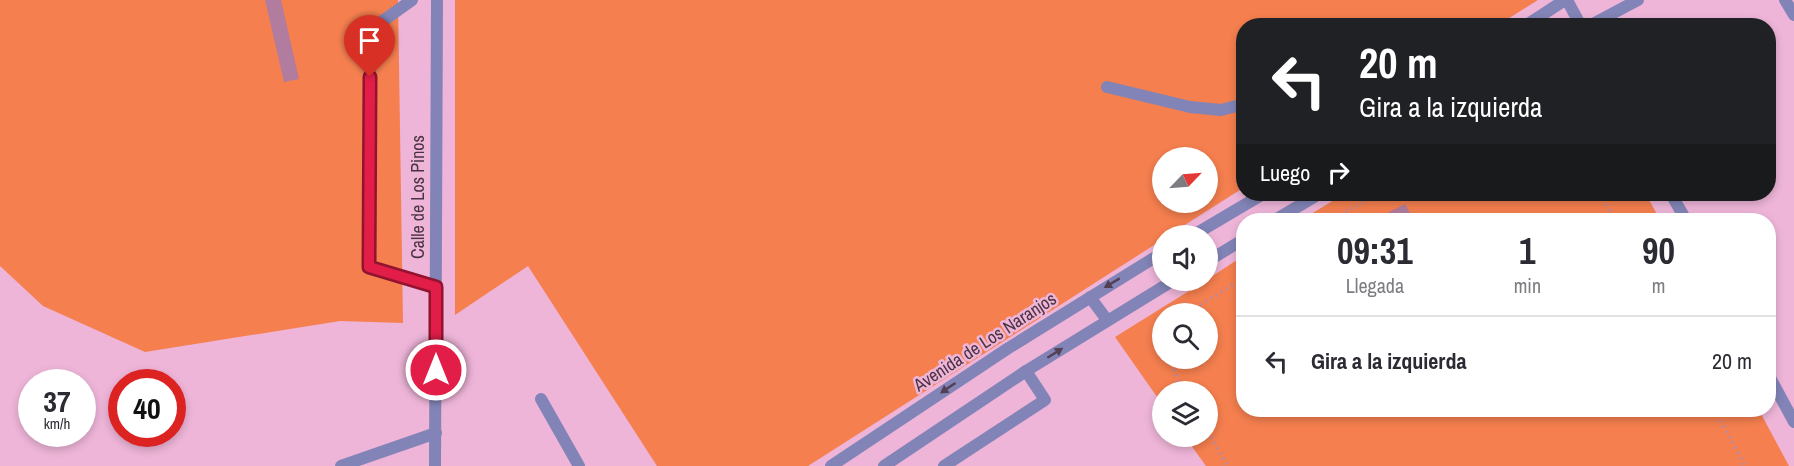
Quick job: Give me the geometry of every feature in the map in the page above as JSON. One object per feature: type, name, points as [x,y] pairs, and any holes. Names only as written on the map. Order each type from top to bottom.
[{"type":"street","points":[[412,0],[370,30],[369,267],[436,287]]},
{"type":"street","name":"Calle de Los Pinos","points":[[435,466],[436,0]]},
{"type":"street","points":[[1538,18],[1566,0],[1576,18]]},
{"type":"street","points":[[1604,18],[1638,0]]},
{"type":"street","points":[[1785,0],[1794,15]]},
{"type":"street","points":[[1107,87],[1190,107],[1221,110],[1236,106]]},
{"type":"street","points":[[1211,225],[1251,201]]},
{"type":"street","points":[[1287,213],[1306,201]]},
{"type":"street","points":[[1218,255],[1236,244]]},
{"type":"street","name":"Avenida de Los Naranjos","points":[[831,466],[1007,349],[1152,259]]},
{"type":"street","points":[[884,466],[1026,371],[1156,291]]},
{"type":"street","points":[[1090,297],[1107,320]]},
{"type":"street","points":[[944,466],[1045,400],[1026,371]]},
{"type":"street","points":[[1776,389],[1794,422]]},
{"type":"street","points":[[540,399],[579,466]]},
{"type":"street","points":[[340,466],[436,433]]},
{"type":"path","points":[[1343,213],[1366,201]]},
{"type":"path","points":[[1203,303],[1236,283]]},
{"type":"path","points":[[1719,417],[1745,466]]},
{"type":"path","points":[[1217,447],[1228,466]]},
{"type":"shaded area","points":[[0,0],[398,0],[403,323],[340,321],[145,352],[43,306],[0,266]]},
{"type":"shaded area","points":[[455,0],[1538,0],[1509,18],[1236,18],[1236,192],[1218,204],[1218,147],[1152,147],[1152,213],[1204,213],[1185,225],[1152,225],[1152,246],[808,466],[657,466],[528,266],[455,315]]},
{"type":"shaded area","points":[[1332,201],[1650,201],[1656,213],[1313,213]]},
{"type":"shaded area","points":[[1236,261],[1236,417],[1763,417],[1789,466],[1206,466],[1192,447],[1218,447],[1218,381],[1152,381],[1152,390],[1115,337],[1152,314],[1152,369],[1218,369],[1218,303],[1170,303],[1189,291],[1218,291],[1218,272]]},
{"type":"building","points":[[265,0],[281,0],[299,79],[284,82]]},
{"type":"building","points":[[1405,204],[1410,213],[1388,213]]},
{"type":"route","points":[[370,77],[369,267],[436,287],[436,370]]}]
